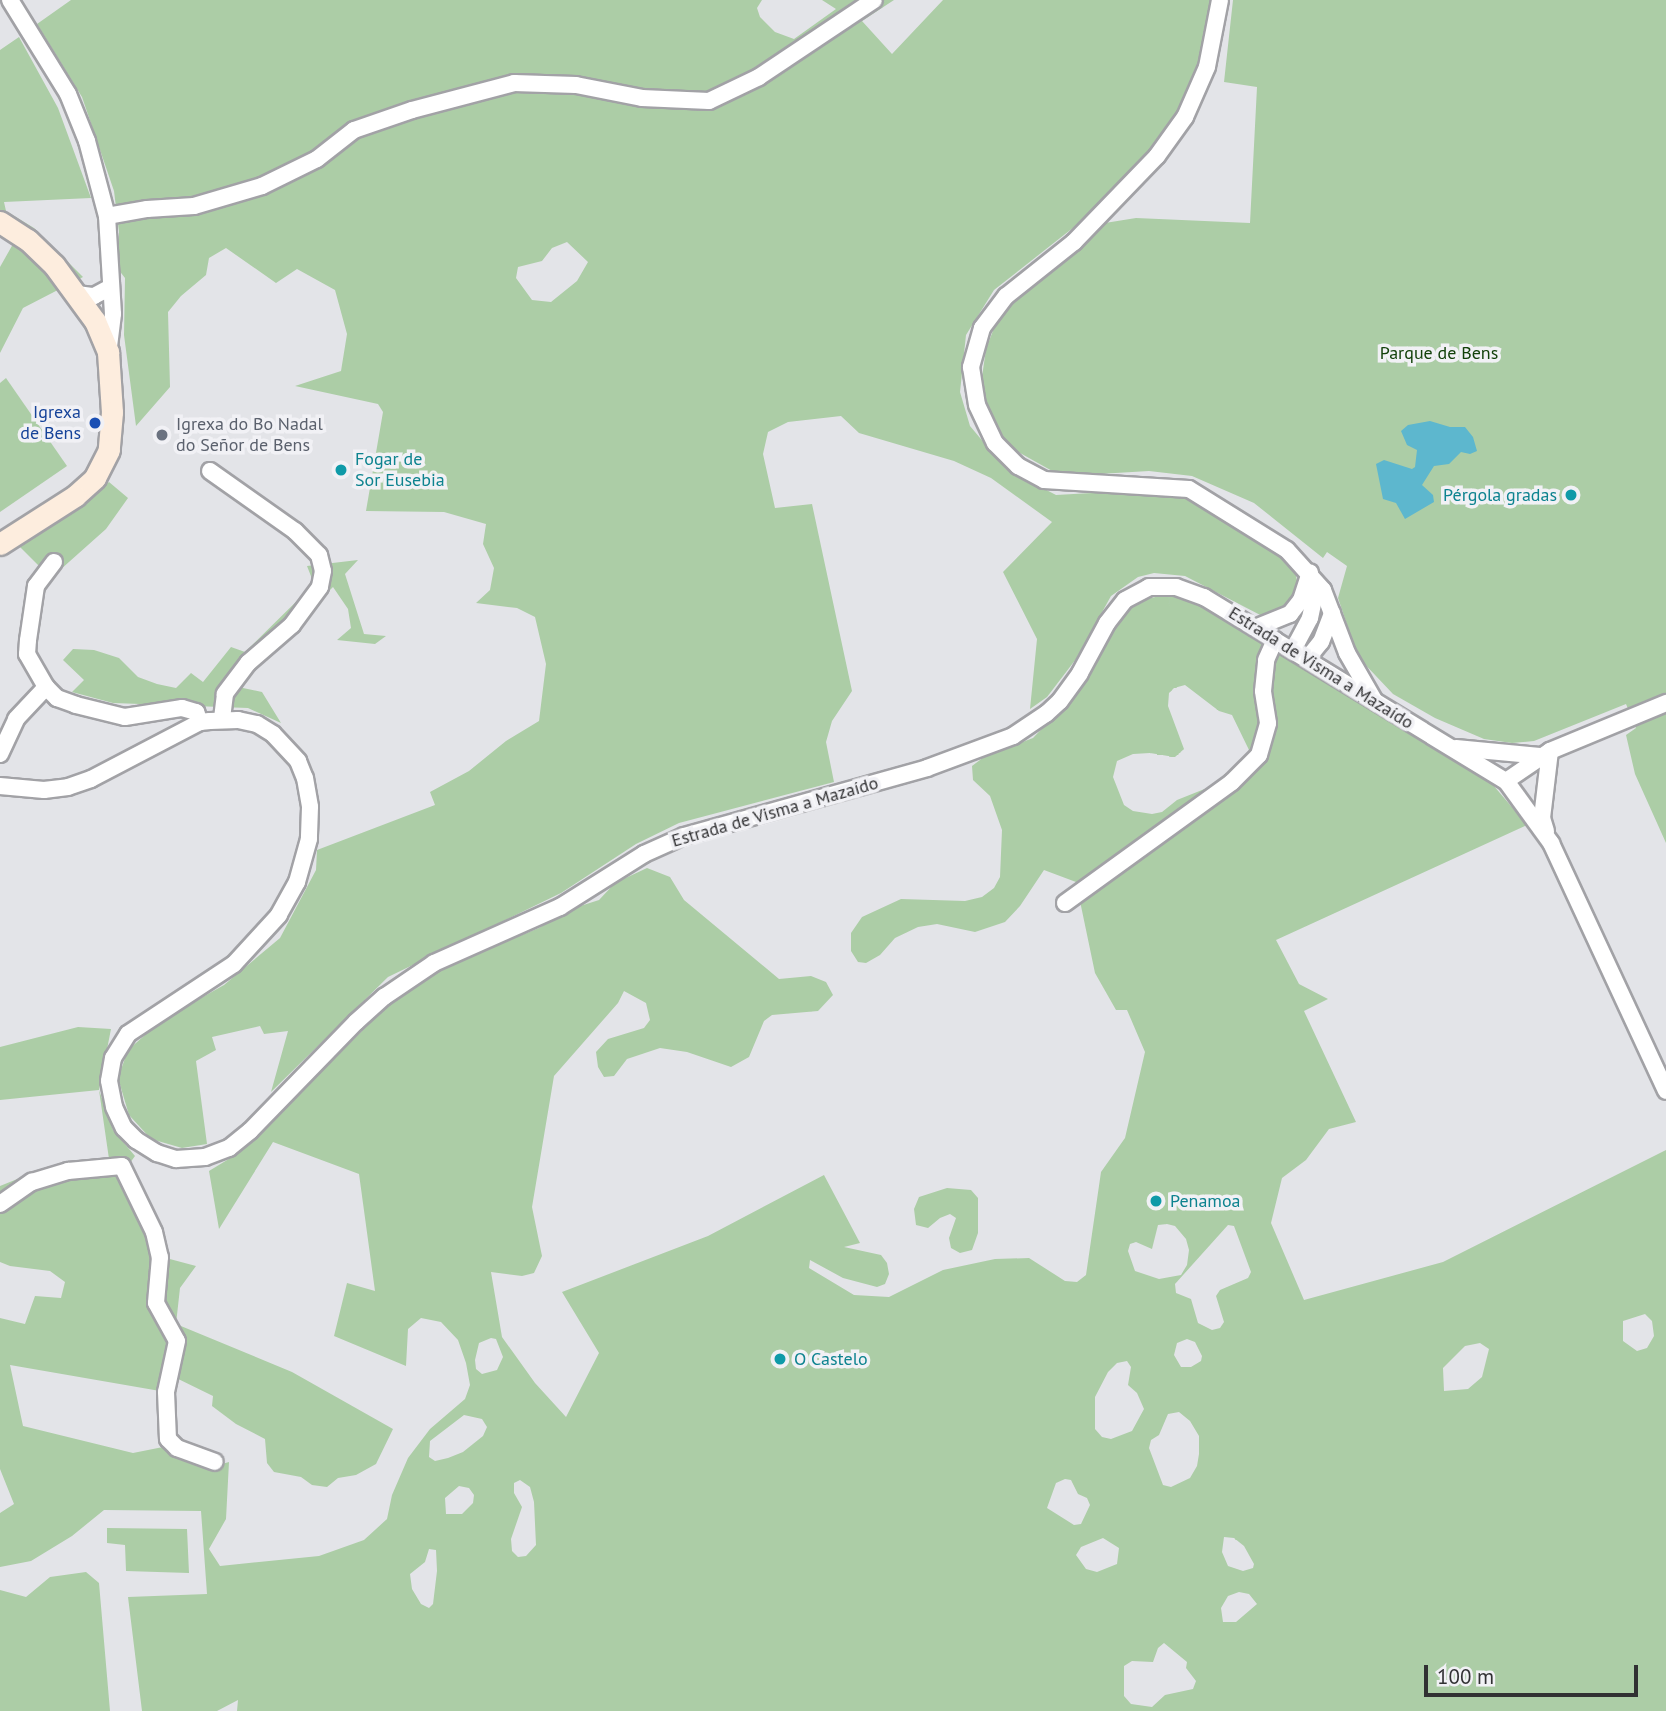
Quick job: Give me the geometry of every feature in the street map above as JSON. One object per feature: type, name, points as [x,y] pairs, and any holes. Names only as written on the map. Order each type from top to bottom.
[{"type":"street","points":[[0,544],[75,496],[95,478],[109,450],[112,412],[104,318],[111,287],[107,216],[87,141],[68,94],[10,0]]},
{"type":"street","points":[[107,216],[147,209],[194,206],[262,186],[317,159],[354,130],[412,110],[514,83],[576,85],[642,98],[709,101],[759,77],[874,0]]},
{"type":"street","points":[[1220,0],[1208,67],[1185,117],[1157,156],[1074,242],[1006,296],[982,328],[971,366],[977,405],[995,443],[1018,466],[1044,480],[1189,489],[1265,535],[1310,572],[1324,590],[1347,653],[1376,704]]},
{"type":"street","points":[[0,222],[28,240],[77,295],[104,318]]},
{"type":"street","points":[[77,295],[94,296],[111,287]]},
{"type":"street","points":[[210,471],[295,531],[319,555],[323,571],[320,587],[292,625],[248,663],[225,694],[222,720]]},
{"type":"street","points":[[54,562],[36,586],[27,640],[27,654],[46,687],[57,698],[125,717],[182,709],[196,712],[200,722]]},
{"type":"street","points":[[1255,628],[1290,614],[1301,600],[1310,572]]},
{"type":"street","points":[[1300,655],[1314,599],[1310,572]]},
{"type":"street","name":"Estrada de Visma a Mazaído","points":[[0,786],[44,790],[79,783],[200,722],[222,720],[257,724],[288,747],[305,778],[310,807],[309,839],[290,896],[252,948],[234,964],[128,1034],[113,1058],[109,1081],[114,1107],[124,1128],[136,1140],[157,1153],[176,1159],[205,1157],[229,1148],[269,1113],[356,1022],[406,980],[465,947],[561,906],[662,845],[927,768],[1013,736],[1059,701],[1080,673],[1117,607],[1138,591],[1161,586],[1190,590],[1506,781],[1529,809],[1551,843],[1666,1091]]},
{"type":"street","points":[[1300,655],[1325,634],[1332,611]]},
{"type":"street","points":[[1065,903],[1232,782],[1259,755],[1268,723],[1263,691],[1266,660],[1275,640]]},
{"type":"street","points":[[0,754],[16,719],[46,687]]},
{"type":"street","points":[[1506,781],[1545,753],[1666,703]]},
{"type":"street","points":[[1454,748],[1545,753]]},
{"type":"street","points":[[1545,753],[1542,818],[1551,843]]},
{"type":"street","points":[[122,1166],[136,1140]]},
{"type":"street","points":[[0,1204],[32,1182],[68,1171],[122,1166]]},
{"type":"street","points":[[122,1166],[154,1232],[160,1257],[156,1303],[177,1341],[166,1392],[165,1426],[168,1439],[177,1448],[215,1462]]},
{"type":"green space","points":[[71,0],[762,0],[757,8],[760,17],[775,32],[794,39],[836,9],[822,0],[894,0],[862,21],[892,54],[943,0],[1211,0],[1206,49],[1168,131],[1097,209],[994,290],[966,335],[960,392],[970,426],[1006,469],[1056,495],[1145,490],[1189,497],[1274,551],[1295,571],[1299,590],[1285,607],[1266,618],[1185,576],[1154,573],[1138,577],[1111,596],[1076,659],[1047,697],[1030,709],[1037,639],[1003,572],[1052,522],[991,478],[954,461],[859,433],[841,416],[788,422],[768,432],[763,454],[775,508],[812,504],[852,691],[832,721],[826,742],[834,782],[679,823],[636,844],[561,893],[388,977],[271,1092],[288,1031],[264,1034],[260,1026],[212,1037],[216,1050],[196,1061],[207,1144],[182,1148],[151,1139],[129,1115],[118,1078],[128,1050],[162,1020],[224,985],[280,938],[316,870],[317,850],[435,805],[430,792],[469,771],[506,741],[539,721],[546,664],[535,617],[517,608],[476,603],[490,590],[494,568],[483,544],[486,524],[444,512],[366,511],[383,412],[378,404],[295,386],[341,371],[347,334],[335,290],[297,269],[276,283],[226,248],[209,258],[206,275],[181,296],[168,312],[170,387],[136,426],[124,335],[125,278],[118,269],[119,232],[114,191],[82,97],[37,24]],"holes":[[[567,242],[588,262],[577,281],[551,302],[532,300],[516,278],[518,267],[542,261],[552,248]]]},
{"type":"green space","name":"Parque de Bens","points":[[1233,0],[1666,0],[1666,843],[1635,774],[1626,735],[1636,728],[1626,704],[1534,741],[1512,743],[1484,739],[1435,718],[1393,694],[1358,657],[1338,598],[1347,566],[1327,552],[1323,558],[1254,503],[1192,476],[1149,471],[1082,475],[1054,472],[1011,448],[996,427],[985,404],[982,377],[986,349],[994,328],[1021,292],[1105,223],[1136,218],[1250,223],[1257,87],[1224,82]]},
{"type":"green space","points":[[19,37],[58,108],[91,198],[4,202],[6,211],[34,228],[83,277],[23,308],[0,353],[0,267],[13,244],[0,237],[0,50]]},
{"type":"green space","points":[[6,378],[67,466],[0,512],[0,383]]},
{"type":"green space","points":[[109,482],[128,498],[106,529],[51,578],[18,545],[81,506]]},
{"type":"green space","points":[[358,560],[345,574],[364,634],[386,636],[375,644],[337,640],[351,628],[348,609],[333,587],[240,680],[243,688],[262,692],[281,723],[248,708],[113,703],[72,692],[84,680],[63,660],[73,649],[94,650],[119,658],[138,677],[157,684],[176,688],[191,673],[203,682],[231,647],[245,652],[314,584],[307,566]]},
{"type":"green space","points":[[1169,594],[1186,597],[1488,779],[1527,825],[1276,940],[1299,984],[1328,999],[1304,1011],[1356,1122],[1329,1129],[1306,1160],[1282,1178],[1271,1223],[1304,1300],[1443,1262],[1666,1150],[1666,1711],[237,1711],[238,1700],[217,1711],[142,1711],[128,1597],[207,1594],[201,1511],[104,1510],[72,1536],[31,1561],[0,1567],[0,1513],[14,1504],[0,1469],[0,1318],[25,1324],[35,1296],[61,1298],[65,1282],[50,1271],[10,1266],[0,1262],[0,1186],[47,1167],[109,1159],[99,1090],[113,1130],[135,1156],[127,1167],[166,1258],[196,1266],[180,1288],[176,1324],[292,1372],[393,1429],[376,1464],[356,1475],[338,1478],[327,1487],[312,1485],[301,1477],[274,1472],[267,1463],[265,1439],[236,1424],[212,1406],[213,1396],[166,1373],[160,1391],[10,1365],[23,1426],[133,1453],[168,1446],[215,1466],[229,1462],[226,1519],[209,1549],[220,1566],[319,1556],[364,1540],[387,1519],[392,1495],[408,1458],[430,1429],[465,1399],[470,1385],[458,1340],[441,1322],[421,1318],[408,1329],[406,1366],[334,1336],[347,1283],[375,1291],[359,1174],[273,1142],[219,1229],[209,1171],[237,1154],[394,999],[433,972],[539,928],[571,909],[599,900],[615,883],[647,868],[670,877],[684,900],[779,979],[811,976],[826,982],[833,995],[818,1011],[772,1015],[764,1021],[749,1057],[731,1067],[687,1052],[660,1048],[627,1059],[614,1076],[604,1077],[598,1067],[596,1052],[608,1039],[644,1028],[650,1020],[646,1003],[624,991],[618,1003],[554,1076],[532,1207],[542,1256],[534,1273],[522,1276],[491,1272],[502,1337],[535,1383],[566,1417],[599,1353],[562,1292],[708,1236],[824,1175],[860,1243],[844,1247],[881,1255],[887,1263],[889,1274],[885,1284],[877,1287],[843,1278],[810,1260],[809,1268],[854,1295],[889,1297],[943,1270],[995,1259],[1029,1258],[1065,1281],[1077,1282],[1086,1275],[1101,1172],[1125,1138],[1145,1052],[1127,1010],[1116,1010],[1095,973],[1076,882],[1044,870],[1020,906],[1005,922],[975,932],[937,924],[918,927],[895,938],[880,955],[866,963],[858,962],[851,951],[851,933],[862,917],[901,899],[965,901],[982,897],[994,888],[1000,877],[1002,830],[990,796],[973,780],[972,766],[984,757],[1033,738],[1076,693],[1120,618],[1142,600]],"holes":[[[1185,685],[1219,711],[1232,715],[1249,750],[1241,766],[1222,782],[1177,800],[1162,812],[1152,814],[1133,811],[1124,805],[1113,777],[1117,761],[1133,754],[1150,753],[1175,757],[1184,749],[1168,706],[1169,693],[1174,688]],[[1158,1225],[1175,1226],[1186,1239],[1189,1250],[1187,1265],[1181,1275],[1159,1279],[1135,1271],[1128,1251],[1130,1244],[1136,1242],[1152,1249]],[[1228,1225],[1234,1226],[1251,1272],[1248,1278],[1220,1290],[1216,1296],[1224,1322],[1220,1328],[1212,1330],[1198,1323],[1191,1299],[1176,1293],[1175,1284]],[[1645,1314],[1652,1321],[1654,1336],[1647,1348],[1637,1351],[1623,1341],[1623,1321]],[[491,1338],[496,1339],[503,1357],[497,1370],[482,1374],[476,1369],[479,1343]],[[1187,1339],[1195,1342],[1202,1356],[1201,1361],[1191,1367],[1181,1367],[1174,1355],[1177,1343]],[[1480,1343],[1489,1349],[1482,1377],[1468,1389],[1444,1391],[1443,1368],[1465,1346]],[[1127,1361],[1131,1367],[1128,1385],[1137,1393],[1144,1409],[1132,1431],[1111,1439],[1102,1437],[1095,1429],[1095,1397],[1108,1372],[1117,1363]],[[1179,1412],[1190,1421],[1199,1436],[1197,1466],[1190,1478],[1171,1487],[1163,1485],[1149,1448],[1151,1440],[1159,1435],[1168,1414]],[[464,1415],[482,1419],[487,1427],[483,1436],[463,1452],[435,1461],[429,1457],[430,1441]],[[1065,1479],[1071,1480],[1078,1494],[1087,1498],[1090,1505],[1081,1524],[1074,1525],[1047,1508],[1056,1483]],[[520,1480],[530,1487],[534,1502],[536,1545],[526,1556],[518,1557],[512,1551],[511,1539],[522,1507],[514,1493],[514,1483]],[[459,1486],[469,1488],[474,1495],[473,1503],[462,1514],[446,1514],[445,1498]],[[1224,1537],[1234,1538],[1244,1546],[1254,1564],[1253,1568],[1243,1571],[1228,1566],[1222,1552]],[[1103,1538],[1119,1548],[1117,1564],[1097,1572],[1086,1569],[1076,1555],[1081,1547]],[[429,1549],[436,1550],[437,1571],[433,1604],[429,1608],[421,1604],[412,1589],[410,1574],[425,1562]],[[1239,1592],[1249,1594],[1257,1604],[1236,1622],[1223,1622],[1221,1608],[1228,1596]],[[1164,1643],[1187,1662],[1186,1668],[1196,1681],[1193,1689],[1165,1695],[1152,1707],[1131,1704],[1124,1696],[1124,1666],[1132,1661],[1153,1662],[1158,1648]]]},
{"type":"green space","points":[[78,1027],[111,1029],[99,1090],[0,1100],[0,1047]]},
{"type":"green space","points":[[947,1188],[971,1190],[978,1198],[978,1233],[972,1250],[960,1253],[951,1248],[949,1238],[956,1218],[950,1214],[928,1228],[916,1225],[914,1209],[919,1197]]},
{"type":"green space","points":[[107,1528],[187,1529],[189,1573],[126,1571],[125,1545],[107,1543]]},
{"type":"green space","points":[[86,1572],[99,1583],[110,1711],[0,1711],[0,1590],[26,1597],[50,1577]]},
{"type":"water","points":[[1430,421],[1450,427],[1465,427],[1473,437],[1477,451],[1470,454],[1461,452],[1449,464],[1434,466],[1422,485],[1433,495],[1434,502],[1405,519],[1396,503],[1383,499],[1376,464],[1384,460],[1412,469],[1415,467],[1417,450],[1407,445],[1401,431],[1408,425]]},
{"type":"place","name":"Igrexa de Bens","points":[[95,423]]},
{"type":"place","name":"Igrexa do Bo Nadal do Señor de Bens","points":[[162,435]]},
{"type":"place","name":"Fogar de Sor Eusebia","points":[[341,470]]},
{"type":"place","name":"Pérgola gradas","points":[[1571,495]]},
{"type":"place","name":"Penamoa","points":[[1156,1201]]},
{"type":"place","name":"O Castelo","points":[[780,1359]]}]
